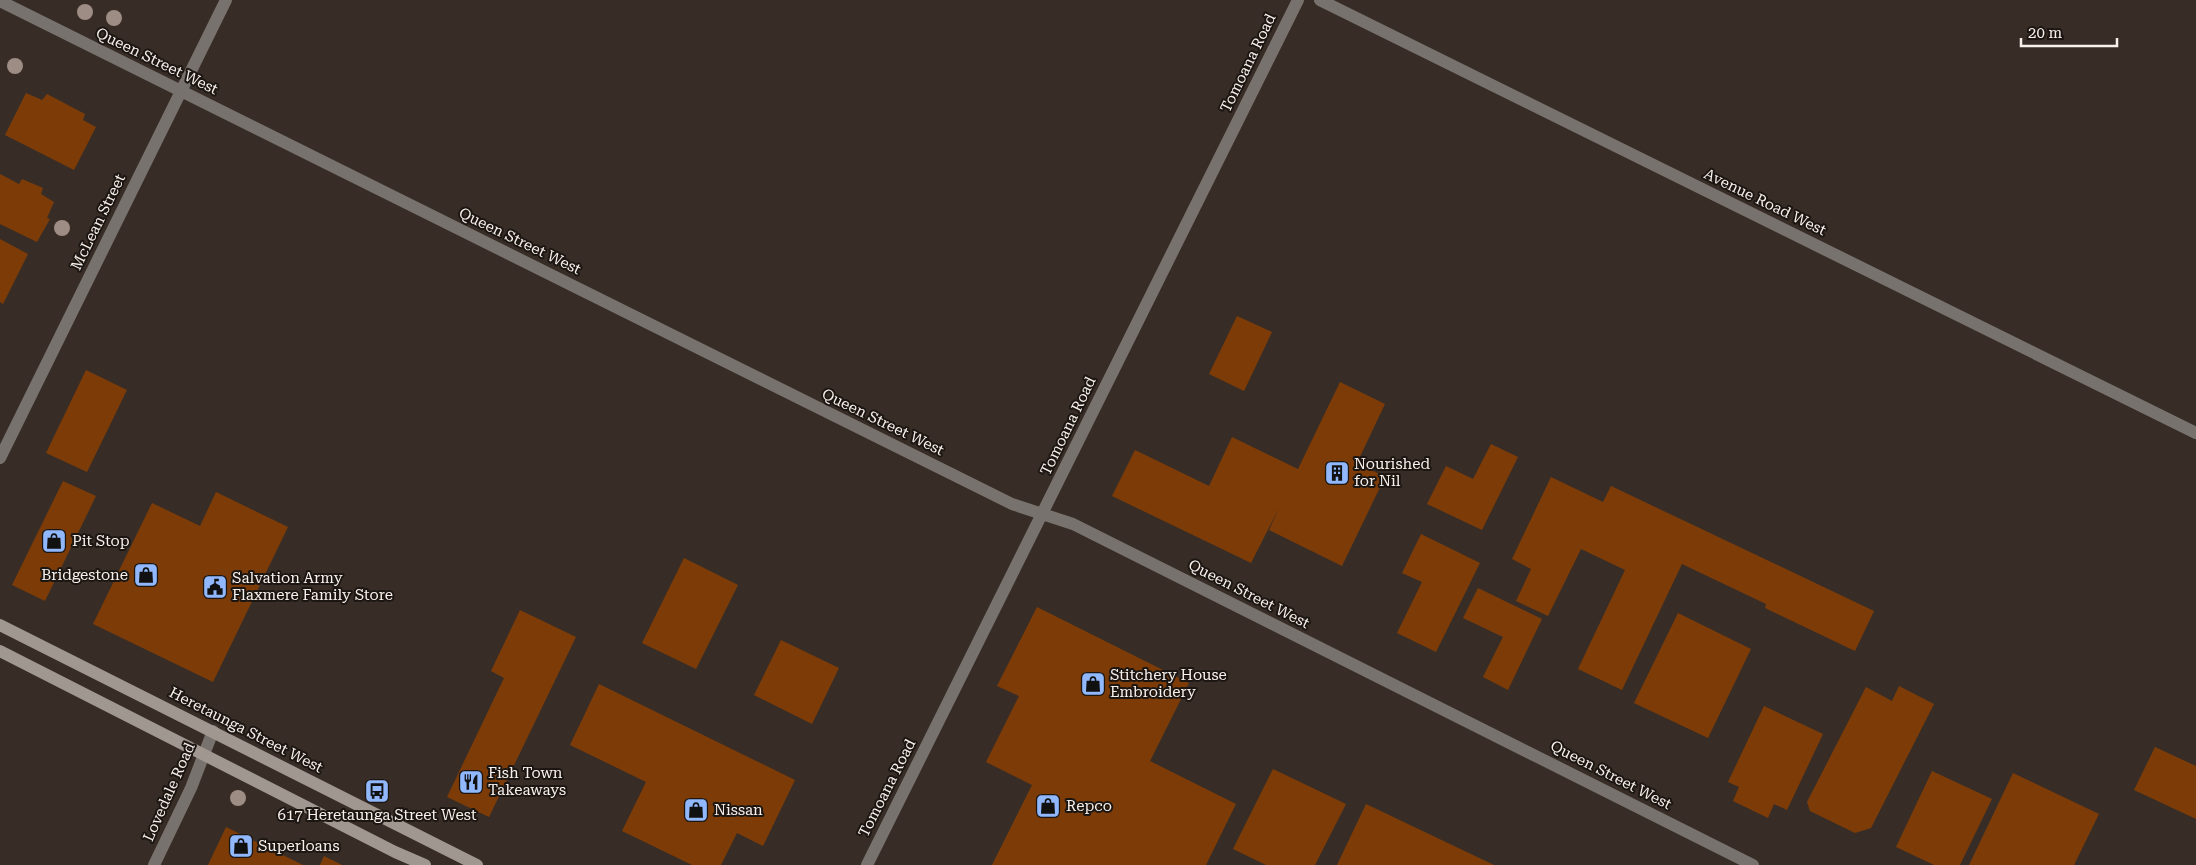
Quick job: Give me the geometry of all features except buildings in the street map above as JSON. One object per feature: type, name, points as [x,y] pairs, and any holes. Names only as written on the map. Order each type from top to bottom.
[{"type":"main road","name":"Heretaunga Street West","points":[[0,626],[213,731],[477,865]]},
{"type":"main road","points":[[0,651],[394,852],[424,865]]},
{"type":"street","name":"McLean Street","points":[[0,458],[226,0]]},
{"type":"street","name":"Tomoana Road","points":[[866,865],[1298,0]]},
{"type":"street","name":"Avenue Road West","points":[[1320,0],[2196,433]]},
{"type":"street","name":"Queen Street West","points":[[0,1],[1012,504],[1073,524],[1753,865]]},
{"type":"street","name":"Lovedale Road","points":[[154,865],[191,788],[213,731]]},
{"type":"place","name":"Nourished for Nil","points":[[1337,473]]},
{"type":"place","name":"Pit Stop","points":[[54,541]]},
{"type":"place","name":"Bridgestone","points":[[146,575]]},
{"type":"place","name":"Salvation Army Flaxmere Family Store","points":[[215,587]]},
{"type":"place","name":"Stitchery House Embroidery","points":[[1093,684]]},
{"type":"place","name":"Fish Town Takeaways","points":[[471,782]]},
{"type":"place","name":"617 Heretaunga Street West","points":[[377,791]]},
{"type":"place","name":"Repco","points":[[1048,806]]},
{"type":"place","name":"Nissan","points":[[696,810]]},
{"type":"place","name":"Superloans","points":[[241,846]]}]
